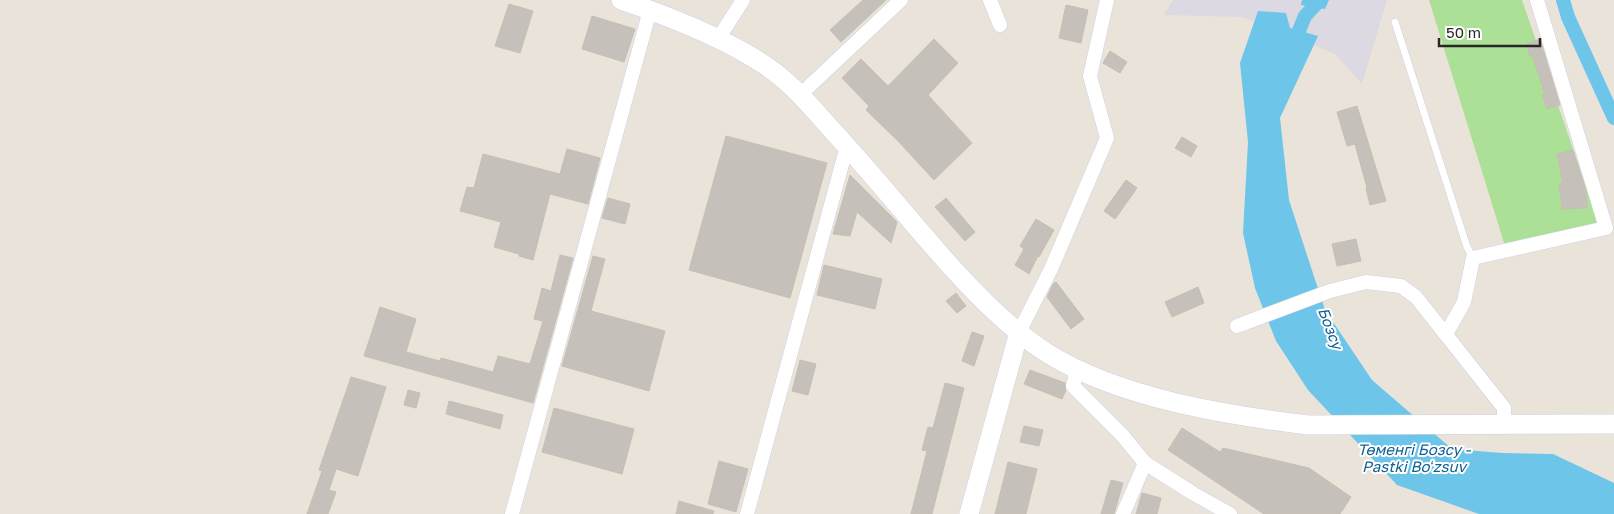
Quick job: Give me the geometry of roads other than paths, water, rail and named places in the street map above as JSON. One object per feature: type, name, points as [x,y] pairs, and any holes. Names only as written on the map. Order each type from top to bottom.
[{"type":"main road","points":[[621,0],[650,10],[718,39],[767,66],[800,95],[847,146],[973,291],[1019,332],[1077,370],[1111,383],[1161,398],[1251,417],[1308,425],[1614,424]]},
{"type":"main road","points":[[968,514],[1019,332]]},
{"type":"street","points":[[718,39],[742,0]]},
{"type":"street","points":[[800,95],[901,0]]},
{"type":"street","points":[[990,0],[1000,25]]},
{"type":"street","points":[[1019,332],[1051,269],[1108,138],[1090,76],[1107,0]]},
{"type":"street","points":[[1446,334],[1464,302],[1473,258],[1606,228],[1537,0]]},
{"type":"street","points":[[512,514],[650,10]]},
{"type":"street","points":[[748,514],[847,146]]},
{"type":"street","points":[[1238,326],[1330,291],[1366,282],[1401,286],[1416,297],[1504,408],[1504,424]]},
{"type":"street","points":[[1077,370],[1073,386],[1122,435],[1144,463],[1230,514]]},
{"type":"street","points":[[1122,514],[1144,463]]},
{"type":"lane","points":[[1395,22],[1466,247],[1473,258]]},
{"type":"water","points":[[1302,0],[1329,0],[1325,9],[1301,5]]},
{"type":"water","name":"Төменгі Бозсу - Pastki Boʻzsuv","points":[[1258,11],[1286,13],[1290,28],[1318,36],[1280,118],[1289,200],[1325,310],[1372,380],[1452,449],[1502,453],[1553,454],[1614,483],[1614,514],[1479,514],[1397,485],[1308,390],[1276,341],[1255,288],[1243,233],[1248,142],[1240,63]]},
{"type":"waterway","name":"Бозсу","points":[[1292,48],[1305,16],[1320,0]]},
{"type":"waterway","points":[[1563,0],[1568,17],[1614,118]]}]
